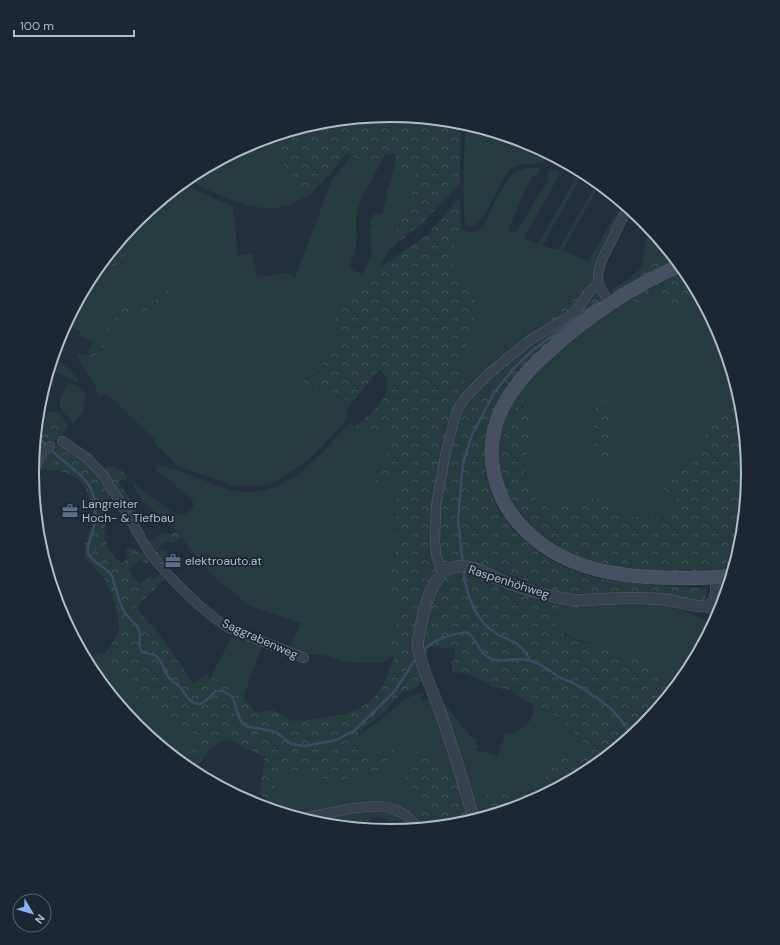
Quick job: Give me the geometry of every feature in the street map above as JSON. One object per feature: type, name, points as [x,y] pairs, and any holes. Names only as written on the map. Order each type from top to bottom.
[{"type":"main road","points":[[675,268],[644,283],[610,303],[587,319],[564,337],[518,383],[500,412],[495,428],[492,446],[492,462],[499,492],[514,518],[530,536],[558,556],[595,570],[647,577],[725,577]]},
{"type":"street","points":[[610,303],[599,284],[598,278],[600,265],[625,213]]},
{"type":"street","points":[[472,814],[441,712],[418,647],[426,604],[435,583],[444,573],[440,567],[436,554],[436,506],[451,429],[457,410],[465,398],[487,375],[530,340],[565,319],[591,290],[599,284]]},
{"type":"street","name":"Saggrabenweg","points":[[62,440],[96,467],[110,485],[145,546],[156,561],[203,609],[229,628],[304,658]]},
{"type":"street","points":[[40,457],[48,447]]},
{"type":"street","name":"Raspenhöhweg","points":[[444,573],[448,569],[463,567],[479,570],[510,584],[567,599],[589,600],[637,598],[668,600],[704,607]]},
{"type":"street","points":[[704,607],[712,604],[716,598],[716,578]]},
{"type":"street","points":[[704,607],[713,609]]},
{"type":"street","points":[[315,815],[354,808],[380,806],[393,809],[404,814],[414,823]]},
{"type":"green space","points":[[367,122],[413,122],[458,128],[461,129],[460,184],[421,224],[390,249],[411,195],[415,173],[395,164],[396,155],[386,154],[371,163],[363,163],[347,153],[320,185],[301,199],[276,151],[276,144],[279,139],[299,133],[322,128]]},
{"type":"green space","points":[[466,130],[503,140],[549,160],[544,160],[543,163],[526,164],[514,167],[510,170],[501,183],[486,212],[475,225],[470,226],[465,221],[464,159]]},
{"type":"green space","points":[[280,139],[276,151],[301,199],[289,205],[269,208],[245,204],[193,183],[235,158]]},
{"type":"green space","points":[[386,154],[366,191],[357,213],[357,238],[355,252],[350,265],[353,270],[363,274],[369,262],[371,244],[369,231],[372,225],[369,224],[370,219],[372,219],[374,213],[382,215],[387,196],[385,195],[389,187],[395,164],[415,173],[411,195],[390,249],[384,260],[370,278],[341,331],[332,344],[323,349],[320,356],[323,364],[322,370],[306,378],[310,390],[331,394],[351,403],[345,414],[348,417],[309,459],[275,482],[255,486],[232,485],[178,466],[153,442],[155,440],[111,397],[101,395],[98,397],[96,387],[82,366],[77,354],[95,357],[129,320],[158,307],[171,296],[196,287],[169,288],[142,308],[125,307],[94,343],[89,339],[79,336],[81,331],[71,327],[86,297],[104,270],[122,262],[127,240],[142,224],[176,194],[188,186],[233,207],[238,255],[253,254],[257,277],[285,273],[295,278],[331,182],[351,156],[356,160],[380,157]]},
{"type":"green space","points":[[526,168],[539,168],[540,170],[532,177],[517,208],[509,231],[516,233],[549,179],[547,177],[548,172],[551,170],[557,171],[560,174],[524,238],[538,244],[576,178],[578,179],[577,184],[542,246],[558,250],[595,188],[597,189],[562,251],[588,261],[620,208],[622,210],[589,287],[577,295],[568,305],[558,312],[535,321],[525,330],[514,350],[468,390],[461,364],[473,324],[453,269],[456,235],[461,226],[466,232],[469,233],[476,232],[482,228],[507,181],[517,171]]},
{"type":"green space","points":[[460,197],[461,226],[456,235],[453,269],[472,283],[475,302],[473,324],[461,364],[468,390],[457,404],[433,502],[439,573],[423,631],[430,606],[443,579],[449,573],[456,570],[472,571],[594,603],[593,607],[587,611],[556,615],[552,620],[568,637],[621,652],[653,668],[671,682],[638,721],[604,751],[585,764],[545,787],[524,797],[487,810],[487,795],[493,789],[498,788],[517,794],[532,792],[541,786],[550,764],[557,755],[563,752],[574,758],[582,760],[587,757],[588,750],[568,725],[552,714],[519,697],[512,691],[493,687],[469,674],[459,672],[453,673],[451,661],[454,661],[455,649],[430,647],[427,649],[427,662],[419,685],[387,702],[351,744],[374,757],[384,745],[392,743],[395,748],[383,771],[335,782],[307,774],[278,774],[274,791],[266,800],[260,792],[265,757],[227,739],[211,747],[198,766],[186,758],[196,746],[198,739],[197,736],[144,704],[128,689],[111,663],[107,652],[117,635],[119,622],[114,601],[108,587],[102,576],[88,561],[84,551],[92,526],[91,505],[87,491],[75,477],[55,470],[51,459],[55,451],[61,446],[91,467],[112,494],[108,500],[104,538],[105,541],[114,556],[122,563],[128,557],[126,551],[127,548],[136,550],[147,558],[149,561],[146,565],[141,559],[128,570],[140,584],[151,576],[154,579],[160,574],[164,579],[136,608],[159,634],[194,684],[205,675],[232,684],[257,712],[272,710],[289,720],[295,721],[331,717],[354,710],[364,705],[374,697],[382,687],[387,677],[394,658],[391,656],[389,643],[391,634],[401,618],[391,590],[389,578],[397,544],[396,507],[398,477],[395,471],[377,484],[372,476],[384,463],[393,433],[381,432],[372,436],[361,431],[355,426],[372,413],[384,398],[388,380],[387,377],[379,370],[351,403],[341,397],[320,391],[304,389],[303,387],[307,378],[318,374],[323,370],[320,354],[323,349],[336,340],[341,331],[334,319],[379,268],[427,235]]},
{"type":"green space","points":[[648,234],[667,257],[641,267]]},
{"type":"green space","points":[[127,240],[122,262],[104,270]]},
{"type":"green space","points":[[667,257],[672,264],[617,292],[611,290],[629,279],[641,267]]},
{"type":"green space","points":[[680,274],[693,296],[683,303],[673,303],[656,294],[648,297],[637,306],[632,298]]},
{"type":"green space","points":[[193,284],[196,287],[171,296],[158,307],[129,320],[94,357],[89,356],[89,350],[94,343],[125,307],[142,308],[169,288]]},
{"type":"green space","points":[[589,287],[575,307],[514,350],[525,331],[534,322],[564,308],[571,303],[580,292]]},
{"type":"green space","points":[[596,293],[601,297],[602,303],[542,350],[487,437],[485,471],[491,493],[499,511],[512,529],[544,556],[566,568],[599,579],[707,589],[705,601],[624,593],[566,593],[543,587],[477,563],[451,561],[442,565],[439,545],[439,517],[443,484],[456,421],[464,404],[489,377],[592,294]]},
{"type":"green space","points":[[657,293],[660,296],[684,302],[690,299],[693,295],[705,317],[722,360],[733,399],[723,417],[705,431],[703,452],[661,484],[678,497],[667,516],[647,518],[626,516],[611,502],[583,497],[567,506],[548,508],[537,501],[524,471],[529,442],[522,411],[525,404],[523,400],[504,486],[530,524],[618,569],[591,564],[544,542],[511,506],[498,469],[499,431],[506,409],[519,389],[556,351],[603,315],[632,298],[637,306],[648,297]]},
{"type":"green space","points":[[58,360],[76,376],[78,380],[77,382],[54,371]]},
{"type":"green space","points":[[68,383],[78,386],[85,393],[83,410],[73,423],[62,410],[60,404],[61,396]]},
{"type":"green space","points":[[519,399],[524,400],[525,404],[522,411],[531,421],[524,471],[537,500],[548,508],[567,506],[583,497],[611,502],[626,516],[647,518],[667,516],[678,497],[668,496],[661,484],[703,452],[705,431],[723,417],[733,399],[738,427],[741,472],[738,518],[726,572],[707,574],[618,569],[575,553],[544,535],[530,524],[504,486],[501,463],[504,432]]},
{"type":"green space","points":[[602,400],[607,403],[609,409],[610,452],[609,462],[607,465],[602,467],[598,463],[593,437],[593,421],[597,401]]},
{"type":"green space","points":[[56,411],[65,421],[50,421],[44,416],[44,413]]},
{"type":"green space","points":[[44,416],[49,421],[53,422],[63,420],[67,423],[67,428],[65,431],[40,451]]},
{"type":"green space","points":[[350,422],[361,431],[393,433],[384,463],[372,476],[396,470],[398,477],[396,507],[397,544],[389,578],[391,591],[401,618],[389,642],[391,656],[386,661],[381,663],[347,662],[324,655],[303,655],[289,648],[301,623],[250,606],[220,582],[199,560],[174,528],[143,502],[137,494],[132,481],[157,502],[177,514],[182,515],[191,510],[193,501],[172,482],[157,472],[156,465],[173,469],[233,491],[257,492],[278,486],[298,475],[321,454]]},
{"type":"green space","points":[[53,446],[61,446],[55,449],[52,463],[55,470],[41,470],[40,463]]},
{"type":"green space","points":[[108,466],[117,467],[128,477],[125,480],[120,480],[119,483],[130,499],[140,520],[138,522],[145,533],[143,534],[103,471]]},
{"type":"green space","points":[[177,532],[181,537],[174,542],[162,543],[159,549],[166,551],[169,554],[160,560],[147,544],[162,533],[171,534]]},
{"type":"green space","points":[[638,600],[677,606],[684,611],[708,621],[682,668],[671,682],[605,647],[573,638],[564,633],[552,620],[556,615],[587,611],[594,603]]},
{"type":"green space","points":[[233,634],[263,644],[243,697],[232,684],[211,677]]},
{"type":"green space","points":[[107,652],[111,663],[128,689],[135,696],[144,704],[197,736],[198,739],[196,746],[186,758],[142,721],[126,704],[98,668],[91,656]]},
{"type":"green space","points":[[423,693],[424,695],[420,697],[422,702],[430,699],[459,777],[404,774],[423,806],[420,820],[405,811],[382,803],[311,815],[266,801],[274,791],[278,774],[307,774],[335,782],[383,771],[394,750],[386,744],[374,757],[372,757],[350,745],[361,734],[405,700],[417,694]]},
{"type":"green space","points":[[398,697],[384,713],[363,729],[387,702]]},
{"type":"green space","points":[[441,702],[449,709],[471,737],[476,739],[475,745],[479,745],[477,750],[498,756],[505,733],[517,731],[526,726],[532,717],[534,705],[567,724],[586,747],[588,754],[585,759],[582,760],[573,758],[564,752],[559,753],[549,766],[546,778],[542,785],[536,790],[525,794],[512,793],[498,788],[489,809],[476,813]]},
{"type":"green space","points":[[416,752],[423,752],[459,777],[469,815],[421,822],[420,820],[423,806],[404,774],[406,764]]},
{"type":"green space","points":[[363,810],[385,810],[401,816],[407,823],[390,824],[388,820],[381,817],[370,819],[371,823],[324,817]]},
{"type":"waterway","points":[[463,564],[458,520],[463,463],[472,435],[494,393],[513,369],[533,350],[598,302]]},
{"type":"waterway","points":[[41,440],[47,446]]},
{"type":"waterway","points":[[50,449],[78,473],[91,489],[96,511],[88,553],[92,559],[107,570],[112,576],[123,609],[139,630],[139,646],[141,650],[145,653],[157,656],[169,678],[179,686],[189,700],[194,703],[200,704],[216,691],[223,691],[231,696],[240,720],[248,727],[276,732],[291,744],[297,745],[305,746],[336,740],[355,730],[394,692],[415,660]]},
{"type":"waterway","points":[[463,569],[469,597],[477,614],[489,628],[497,634],[512,641],[524,650],[530,661]]},
{"type":"waterway","points":[[425,649],[440,639],[467,632],[473,637],[482,652],[488,657],[497,660],[522,659],[532,661],[587,691],[609,707],[628,730]]},
{"type":"place","name":"Langreiter Hoch- & Tiefbau","points":[[70,511]]},
{"type":"place","name":"elektroauto.at","points":[[173,561]]}]
